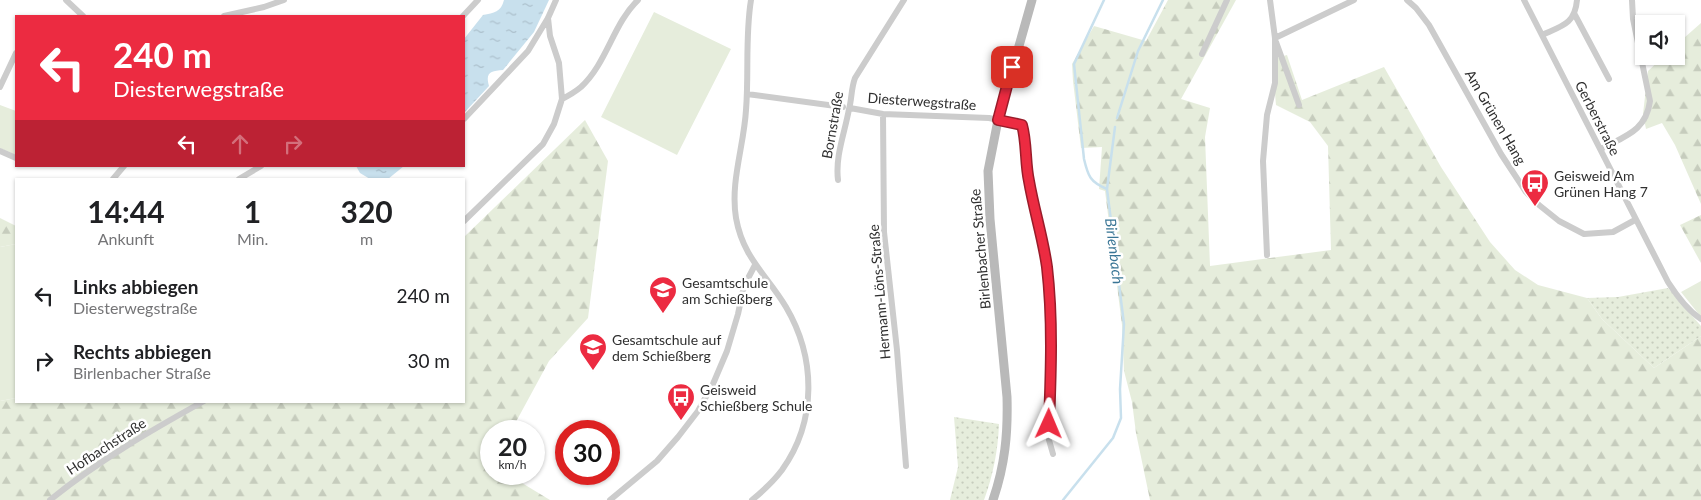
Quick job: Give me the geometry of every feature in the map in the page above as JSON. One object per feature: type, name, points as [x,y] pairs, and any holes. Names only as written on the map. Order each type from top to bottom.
[{"type":"main road","name":"Birlenbacher Straße","points":[[993,500],[1004,458],[1007,420],[988,187],[990,155],[1032,0]]},
{"type":"street","points":[[66,0],[82,15]]},
{"type":"street","points":[[228,15],[284,0]]},
{"type":"street","points":[[464,15],[478,0]]},
{"type":"street","points":[[465,119],[528,51],[548,18],[556,0]]},
{"type":"street","points":[[562,99],[582,86],[602,59],[627,10],[638,0]]},
{"type":"street","points":[[751,0],[748,25],[746,112],[737,169],[735,206],[741,235],[755,266],[785,306],[803,342],[808,372],[809,394],[806,419],[799,440],[783,469],[752,500]]},
{"type":"street","name":"Bornstraße","points":[[838,180],[836,167],[851,88],[904,0]]},
{"type":"street","points":[[1202,54],[1227,0]]},
{"type":"street","points":[[1267,254],[1264,160],[1267,115],[1275,83],[1275,38],[1270,0]]},
{"type":"street","points":[[1275,38],[1354,0]]},
{"type":"street","name":"Am Grünen Hang","points":[[1407,0],[1429,25],[1501,154],[1526,192],[1539,206],[1559,221],[1584,234],[1613,232],[1635,220]]},
{"type":"street","name":"Gerberstraße","points":[[1524,0],[1635,220],[1676,294],[1692,313],[1701,319]]},
{"type":"street","points":[[1577,0],[1575,15],[1609,79]]},
{"type":"street","points":[[1600,149],[1638,128],[1644,122],[1648,111],[1650,101],[1632,0]]},
{"type":"street","points":[[1542,34],[1564,25],[1575,15]]},
{"type":"street","points":[[465,220],[543,144],[554,124],[562,99],[559,63],[550,36],[548,18]]},
{"type":"street","points":[[1275,38],[1300,106]]},
{"type":"street","points":[[0,87],[15,55]]},
{"type":"street","name":"Diesterwegstraße","points":[[747,94],[846,107],[883,114],[989,118],[1022,125],[1029,181],[1049,287],[1049,440],[1053,454]]},
{"type":"street","name":"Hermann-Löns-Straße","points":[[883,114],[884,232],[897,350],[906,466]]},
{"type":"street","points":[[0,151],[15,158]]},
{"type":"street","points":[[114,178],[123,167]]},
{"type":"street","points":[[241,178],[259,167]]},
{"type":"street","points":[[610,500],[662,455],[698,411],[714,384],[727,351],[744,286],[755,266]]},
{"type":"street","name":"Hofbachstraße","points":[[50,500],[95,466],[201,403]]},
{"type":"green space","points":[[1168,0],[1236,0],[1181,99],[1210,108],[1205,137],[1210,266],[1331,250],[1328,146],[1310,122],[1276,105],[1272,59],[1287,55],[1302,100],[1384,67],[1441,167],[1490,242],[1515,270],[1538,285],[1587,298],[1602,319],[1654,368],[1701,336],[1701,500],[1150,500],[1136,433],[1132,402],[1124,371],[1122,325],[1105,191],[1099,189],[1102,147],[1081,148],[1072,64],[1094,26],[1146,41]]},
{"type":"green space","points":[[654,12],[731,49],[677,155],[601,117]]},
{"type":"green space","points":[[1701,23],[1701,204],[1675,145],[1662,123],[1646,129],[1643,114],[1648,71],[1654,65],[1685,65],[1685,37]]},
{"type":"green space","points":[[0,105],[15,111],[15,155],[0,148]]},
{"type":"green space","points":[[585,120],[608,161],[588,318],[549,361],[517,420],[480,420],[480,485],[525,485],[550,500],[0,500],[0,401],[15,398],[15,403],[465,403],[465,236]]},
{"type":"green space","points":[[1701,215],[1701,263],[1680,225]]},
{"type":"green space","points":[[0,218],[15,226],[15,244],[0,247]]},
{"type":"green space","points":[[15,244],[15,398],[0,401],[0,247]]},
{"type":"green space","points":[[1701,281],[1701,317],[1681,292]]},
{"type":"green space","points":[[1668,288],[1701,326],[1701,336],[1654,368],[1602,319],[1587,298],[1618,297]]},
{"type":"green space","points":[[954,417],[999,424],[994,463],[984,500],[950,500],[958,467]]},
{"type":"water","points":[[504,0],[549,0],[534,32],[503,70],[490,73],[488,78],[489,86],[465,112],[465,38],[483,15],[496,11],[501,7]]},
{"type":"water","points":[[357,167],[403,167],[389,178],[368,178],[360,173]]},
{"type":"waterway","name":"Birlenbach","points":[[1063,500],[1113,438],[1121,418],[1120,389],[1124,324],[1107,189],[1093,181],[1085,165],[1074,64],[1104,0]]},
{"type":"waterway","points":[[1117,118],[1138,51],[1163,0]]},
{"type":"waterway","points":[[1107,189],[1115,127]]},
{"type":"place","name":"Geisweid Am Grünen Hang 7","points":[[1535,207]]},
{"type":"place","name":"Gesamtschule am Schießberg","points":[[663,314]]},
{"type":"place","name":"Gesamtschule auf dem Schießberg","points":[[593,371]]},
{"type":"place","name":"Geisweid Schießberg Schule","points":[[681,421]]},
{"type":"route","points":[[1012,67],[998,120],[1022,125],[1029,181],[1046,264],[1050,306],[1049,424]]}]
